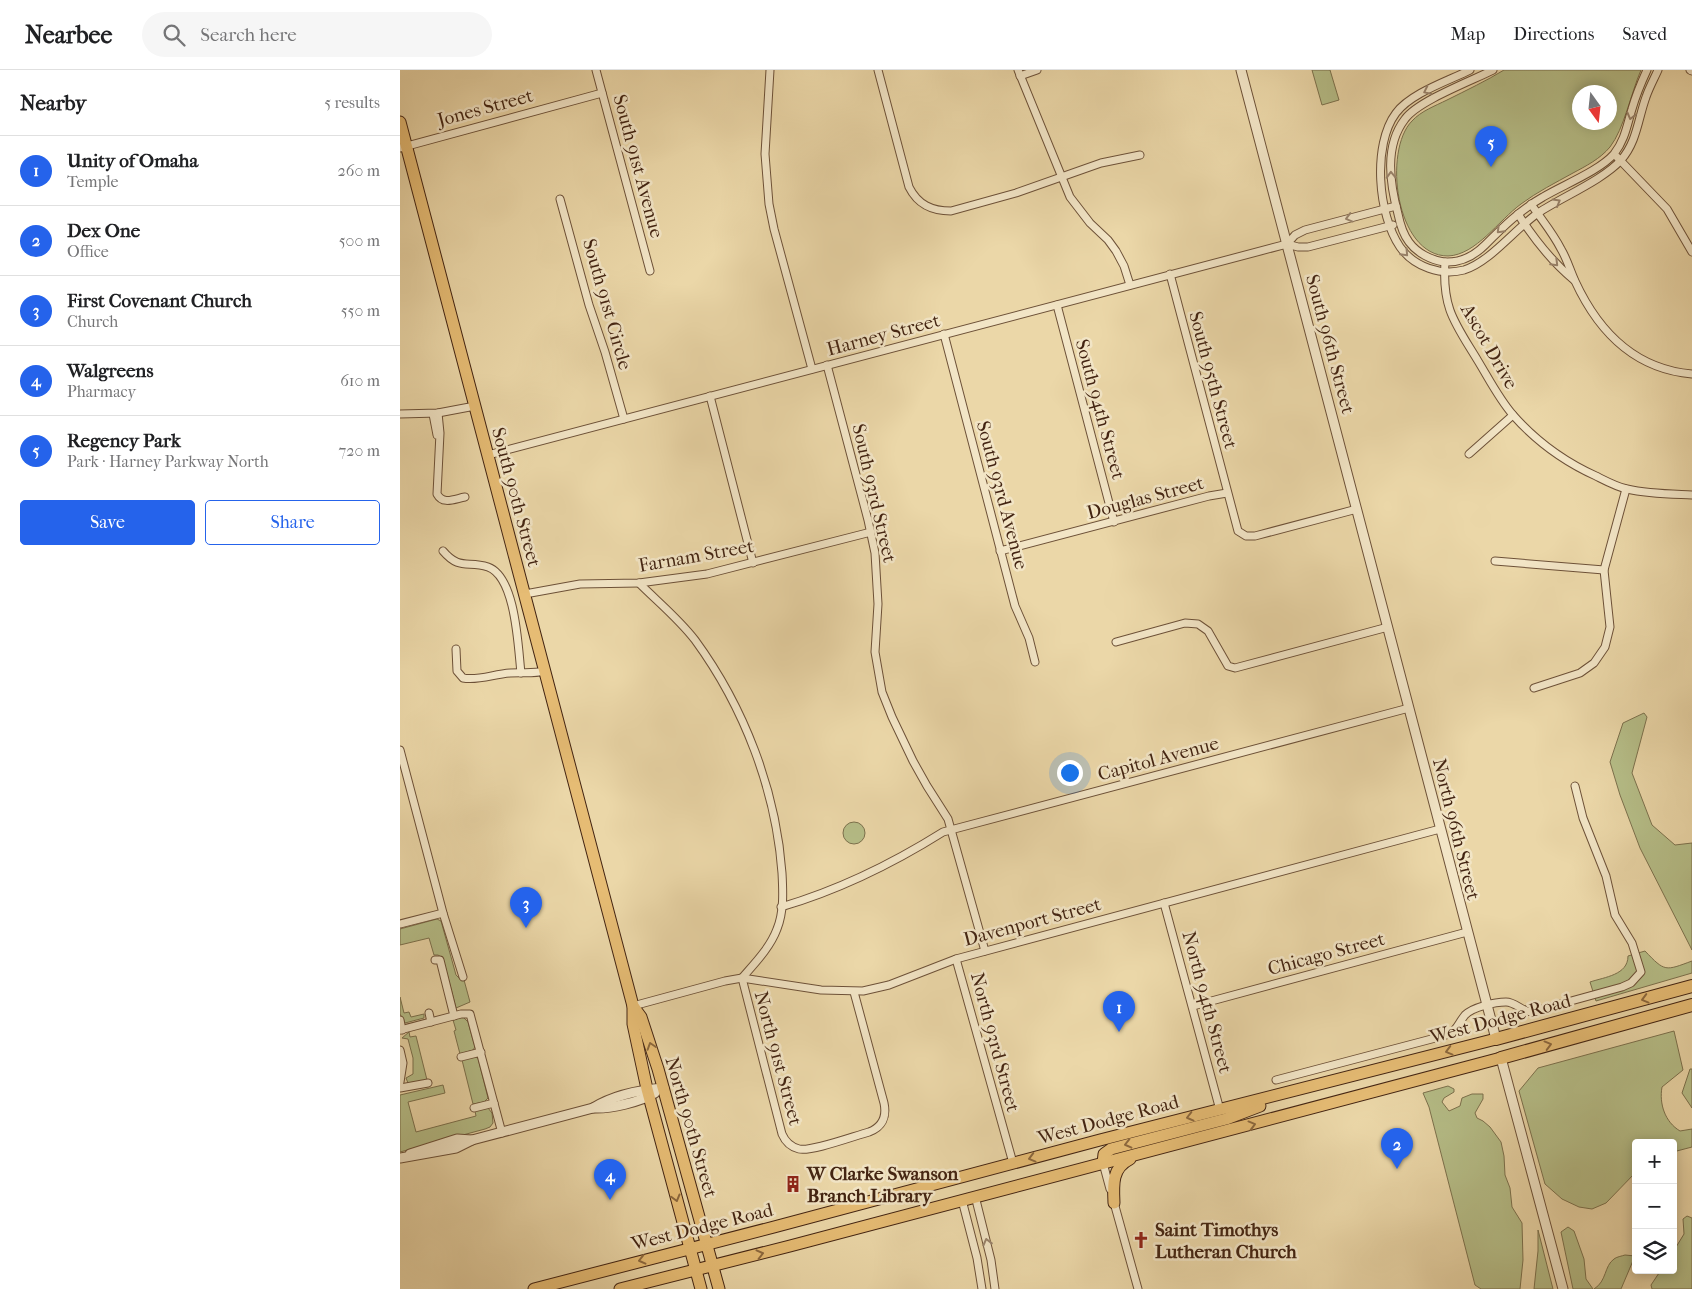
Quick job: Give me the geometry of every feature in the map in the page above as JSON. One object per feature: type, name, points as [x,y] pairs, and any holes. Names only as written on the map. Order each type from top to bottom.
[{"type":"highway","name":"West Dodge Road","points":[[1496,1039],[1692,986]]},
{"type":"highway","name":"West Dodge Road","points":[[1501,1058],[1692,1005]]},
{"type":"main road","name":"South 90th Street","points":[[400,122],[403,147],[475,406],[600,880]]},
{"type":"main road","name":"North 90th Street","points":[[600,880],[633,1006],[632,1024],[648,1093],[701,1289]]},
{"type":"main road","name":"North 90th Street","points":[[633,1006],[642,1020],[664,1088],[719,1289]]},
{"type":"main road","name":"West Dodge Road","points":[[534,1289],[1496,1039]]},
{"type":"main road","name":"West Dodge Road","points":[[620,1289],[1501,1058]]},
{"type":"main road","points":[[1103,1163],[1104,1154],[1111,1149],[1226,1118],[1254,1108],[1286,1093]]},
{"type":"main road","points":[[1114,1203],[1114,1179],[1119,1167],[1127,1161],[1149,1151]]},
{"type":"street","name":"South 91st Avenue","points":[[596,70],[650,270]]},
{"type":"street","points":[[770,70],[765,154],[769,204],[812,369]]},
{"type":"street","points":[[878,70],[907,182],[919,202],[930,208],[951,211],[1016,193],[1100,163],[1140,155]]},
{"type":"street","points":[[1037,70],[1019,73],[1061,177],[1078,209],[1116,251],[1124,266],[1130,285]]},
{"type":"street","name":"South 96th Street","points":[[1241,70],[1388,627]]},
{"type":"street","points":[[1475,79],[1470,70],[1420,94],[1405,104],[1396,113],[1385,137],[1382,150],[1381,186],[1390,226],[1395,239],[1407,256],[1426,267],[1444,272],[1463,270],[1480,262],[1524,224],[1605,173],[1621,160],[1635,137],[1646,96],[1658,70]]},
{"type":"street","points":[[1493,70],[1426,103],[1412,112],[1404,120],[1395,140],[1391,166],[1391,184],[1400,223],[1404,235],[1414,248],[1430,258],[1445,262],[1460,260],[1475,254],[1531,204],[1600,165],[1613,154],[1626,134],[1637,93],[1647,70]]},
{"type":"street","name":"Jones Street","points":[[403,147],[602,93]]},
{"type":"street","points":[[1613,154],[1621,160],[1667,209],[1692,252]]},
{"type":"street","name":"South 91st Circle","points":[[560,199],[589,305],[606,352],[624,419]]},
{"type":"street","points":[[1531,204],[1559,244],[1576,282],[1599,323],[1620,344],[1644,360],[1657,366],[1692,374]]},
{"type":"street","points":[[1396,206],[1305,230],[1294,235],[1287,244],[1308,247],[1400,223]]},
{"type":"street","points":[[1518,214],[1553,262],[1576,282]]},
{"type":"street","name":"Harney Street","points":[[488,455],[1287,244]]},
{"type":"street","name":"Ascot Drive","points":[[1445,262],[1445,294],[1450,312],[1494,387],[1513,415],[1557,454],[1590,473],[1626,489],[1664,494],[1692,495]]},
{"type":"street","name":"South 95th Street","points":[[1170,274],[1228,493]]},
{"type":"street","name":"South 94th Street","points":[[1057,304],[1114,522]]},
{"type":"street","name":"South 93rd Avenue","points":[[944,334],[1015,606],[1029,638],[1035,662]]},
{"type":"street","name":"South 93rd Street","points":[[827,365],[871,532],[878,577],[876,652],[878,674],[882,692],[892,717]]},
{"type":"street","points":[[710,396],[753,563]]},
{"type":"street","points":[[400,414],[436,413],[475,406]]},
{"type":"street","points":[[436,413],[439,442],[436,491],[438,497],[446,501],[465,497]]},
{"type":"street","name":"Ascot Drive","points":[[1469,454],[1513,415]]},
{"type":"street","points":[[1534,688],[1580,673],[1594,663],[1608,640],[1610,627],[1604,570],[1626,489]]},
{"type":"street","name":"Douglas Street","points":[[1000,551],[1228,493],[1236,527],[1242,534],[1250,537],[1357,509]]},
{"type":"street","name":"Farnam Street","points":[[525,594],[580,584],[639,583],[690,577],[753,563],[871,532]]},
{"type":"street","points":[[443,551],[456,562],[487,567],[497,572],[501,577],[507,590],[516,630],[521,673]]},
{"type":"street","points":[[1495,561],[1604,570]]},
{"type":"street","points":[[639,583],[678,621],[695,641],[727,691],[755,752],[768,792],[778,840],[783,892],[780,919],[773,939],[742,978]]},
{"type":"street","points":[[1116,642],[1185,623],[1198,624],[1208,631],[1228,666],[1235,668],[1388,627]]},
{"type":"street","name":"North 96th Street","points":[[1388,627],[1496,1039]]},
{"type":"street","points":[[456,649],[457,671],[463,678],[510,673],[532,674],[545,671]]},
{"type":"street","name":"Capitol Avenue","points":[[781,907],[880,869],[906,856],[943,832],[1409,708]]},
{"type":"street","name":"North 93rd Street","points":[[892,717],[927,786],[948,819],[985,950]]},
{"type":"street","points":[[400,750],[443,913],[463,977]]},
{"type":"street","points":[[1276,1080],[1443,1036],[1455,1030],[1467,1014],[1487,1006],[1506,1002],[1528,1011],[1536,1011],[1631,983],[1642,972],[1632,943],[1615,915],[1606,876],[1583,818],[1574,786]]},
{"type":"street","name":"Davenport Street","points":[[633,1006],[725,980],[742,978],[821,990],[863,991],[889,985],[985,950],[1440,829]]},
{"type":"street","name":"North 94th Street","points":[[1164,903],[1220,1110]]},
{"type":"street","points":[[400,924],[443,913]]},
{"type":"street","name":"Chicago Street","points":[[1193,1006],[1467,932]]},
{"type":"street","name":"North 93rd Street","points":[[956,959],[1013,1163]]},
{"type":"street","points":[[435,960],[440,960],[454,1016]]},
{"type":"street","name":"North 91st Street","points":[[742,978],[782,1134],[790,1145],[798,1149],[806,1149],[869,1132],[880,1126],[885,1116],[885,1106],[854,992]]},
{"type":"street","points":[[429,1012],[431,1022]]},
{"type":"street","points":[[400,1020],[401,1030],[454,1016],[470,1014],[502,1133]]},
{"type":"street","points":[[400,1050],[403,1066],[400,1082]]},
{"type":"street","points":[[461,1057],[480,1052]]},
{"type":"street","points":[[1501,1058],[1563,1289]]},
{"type":"street","points":[[400,1088],[428,1083]]},
{"type":"street","points":[[402,1158],[416,1151],[443,1143],[460,1139],[472,1140],[502,1133],[593,1108],[608,1099],[648,1093],[664,1088]]},
{"type":"street","points":[[474,1108],[494,1103]]},
{"type":"street","points":[[1103,1163],[1138,1289]]},
{"type":"street","points":[[975,1196],[995,1278],[995,1289]]},
{"type":"street","points":[[962,1200],[978,1258],[982,1289]]},
{"type":"street","points":[[982,1279],[995,1278]]},
{"type":"green space","points":[[1312,70],[1330,70],[1339,100],[1322,105]]},
{"type":"green space","points":[[1504,70],[1641,70],[1619,131],[1610,147],[1602,155],[1527,200],[1487,236],[1468,250],[1448,256],[1430,251],[1416,239],[1406,221],[1399,199],[1398,154],[1403,135],[1416,117]]},
{"type":"green space","points":[[1644,713],[1647,717],[1632,773],[1652,825],[1675,845],[1692,843],[1692,950],[1640,848],[1610,762],[1623,723]]},
{"type":"green space","points":[[850,822],[858,822],[865,829],[865,837],[858,844],[850,844],[843,837],[843,829]]},
{"type":"green space","points":[[437,919],[441,921],[456,975],[464,980],[470,1002],[456,1008],[443,958],[434,955],[429,938],[400,945],[400,929]]},
{"type":"green space","points":[[1645,951],[1657,963],[1666,968],[1676,967],[1692,961],[1692,973],[1596,1001],[1590,982],[1615,974],[1624,967],[1628,956]]},
{"type":"green space","points":[[400,997],[404,1013],[409,1012],[411,1017],[424,1014],[424,1018],[405,1023],[400,1014]]},
{"type":"green space","points":[[463,1017],[468,1022],[475,1047],[473,1050],[460,1054],[453,1020]]},
{"type":"green space","points":[[1674,1031],[1683,1070],[1662,1087],[1661,1100],[1664,1112],[1670,1123],[1680,1131],[1692,1129],[1692,1147],[1677,1151],[1677,1139],[1632,1139],[1632,1176],[1606,1203],[1592,1209],[1579,1207],[1562,1199],[1545,1184],[1519,1091],[1538,1068]]},
{"type":"green space","points":[[409,1032],[410,1037],[416,1036],[427,1080],[408,1083],[406,1078],[413,1074],[413,1058],[408,1039],[402,1038]]},
{"type":"green space","points":[[478,1058],[488,1098],[484,1102],[473,1104],[462,1060]]},
{"type":"green space","points":[[1690,1069],[1692,1069],[1692,1108],[1682,1093]]},
{"type":"green space","points":[[443,1085],[445,1093],[408,1102],[416,1132],[476,1116],[475,1111],[488,1108],[492,1113],[493,1123],[485,1129],[400,1152],[400,1095]]},
{"type":"green space","points":[[1448,1086],[1454,1089],[1454,1092],[1444,1098],[1442,1102],[1449,1111],[1460,1106],[1462,1098],[1472,1094],[1483,1094],[1483,1099],[1475,1113],[1477,1118],[1490,1127],[1501,1142],[1505,1175],[1510,1188],[1512,1207],[1522,1223],[1523,1260],[1520,1289],[1481,1289],[1475,1285],[1429,1107],[1423,1093]]},
{"type":"green space","points":[[1687,1216],[1692,1218],[1692,1289],[1652,1289],[1651,1285],[1658,1274],[1677,1274],[1677,1245],[1684,1234],[1683,1219]]},
{"type":"green space","points":[[1568,1227],[1574,1231],[1584,1259],[1586,1279],[1593,1289],[1573,1289],[1561,1232]]},
{"type":"green space","points":[[1538,1230],[1553,1289],[1534,1289]]},
{"type":"green space","points":[[1625,1255],[1632,1256],[1632,1263],[1621,1289],[1594,1289],[1601,1282],[1608,1266],[1616,1258]]},
{"type":"place","name":"Regency Park","points":[[1491,167]]},
{"type":"place","name":"First Covenant Church","points":[[526,928]]},
{"type":"place","name":"Unity of Omaha","points":[[1119,1032]]},
{"type":"place","name":"Dex One","points":[[1397,1169]]},
{"type":"place","name":"W Clarke Swanson Branch Library","points":[[793,1184]]},
{"type":"place","name":"Walgreens","points":[[610,1200]]},
{"type":"place","name":"Saint Timothys Lutheran Church","points":[[1141,1240]]}]
